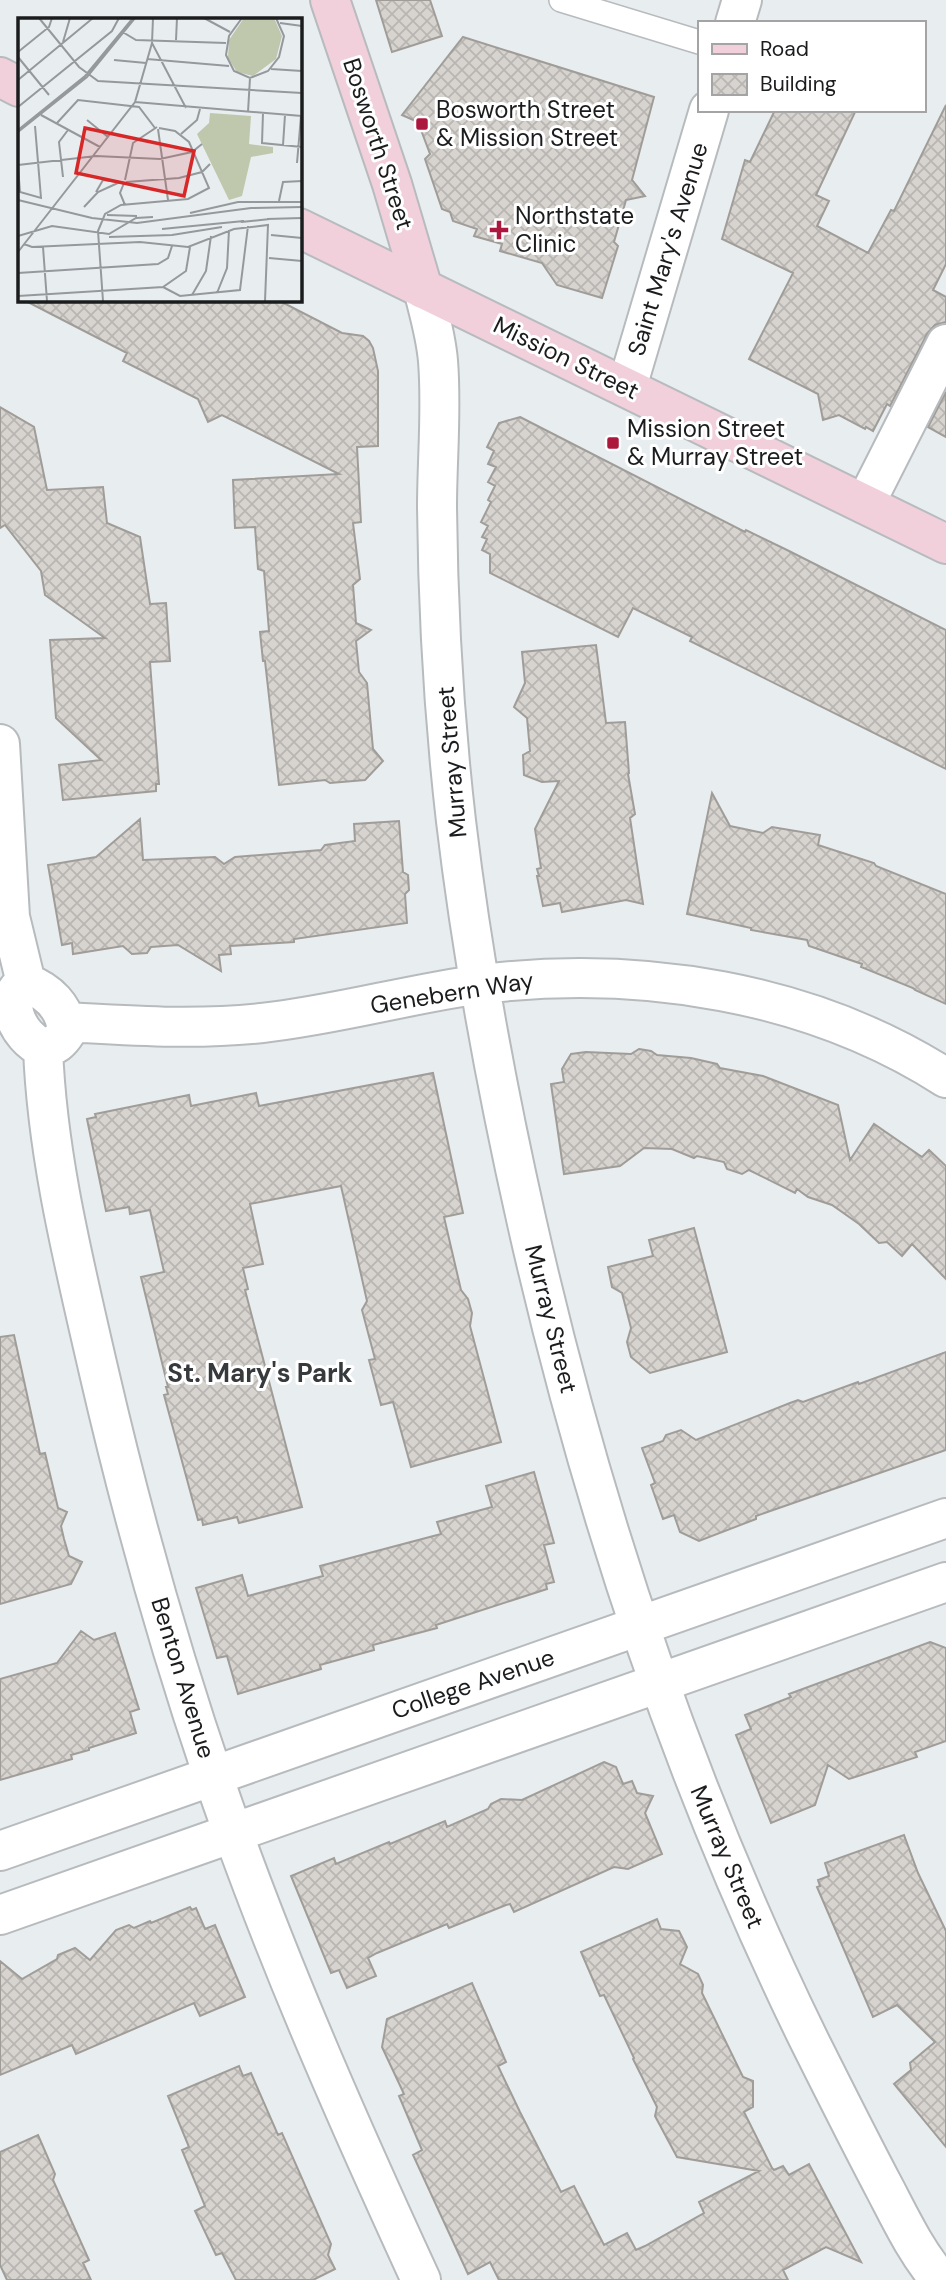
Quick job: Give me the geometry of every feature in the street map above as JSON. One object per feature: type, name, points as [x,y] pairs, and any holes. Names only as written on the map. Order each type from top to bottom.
[{"type":"main road","name":"Bosworth Street","points":[[330,0],[392,184],[423,289]]},
{"type":"main road","points":[[0,77],[18,86]]},
{"type":"main road","name":"Mission Street","points":[[301,229],[946,544]]},
{"type":"street","points":[[736,21],[742,0]]},
{"type":"street","name":"Saint Mary's Avenue","points":[[626,387],[708,112]]},
{"type":"street","name":"Murray Street","points":[[423,289],[433,328],[438,365],[437,511],[443,664],[456,819],[479,985],[510,1149],[548,1317],[590,1472],[638,1626],[712,1825],[779,1979],[855,2133],[918,2252],[939,2278]]},
{"type":"street","points":[[865,504],[946,344]]},
{"type":"street","points":[[0,744],[10,999],[19,1031],[34,1044],[54,1035]]},
{"type":"street","name":"Genebern Way","points":[[54,1035],[136,1027],[197,1028],[261,1023],[319,1016],[479,985],[541,978],[611,977],[686,984],[765,1000],[853,1030],[926,1065],[946,1078]]},
{"type":"street","name":"Benton Avenue","points":[[54,1035],[45,1102],[59,1189],[109,1417],[144,1547],[232,1832],[302,2008],[421,2280]]},
{"type":"street","name":"College Avenue","points":[[0,1851],[946,1518]]},
{"type":"street","points":[[0,1914],[946,1582]]},
{"type":"lane","points":[[561,0],[698,43]]},
{"type":"building","points":[[376,0],[430,0],[442,36],[392,52]]},
{"type":"building","points":[[463,37],[654,97],[632,180],[645,196],[626,200],[614,242],[618,246],[602,298],[557,285],[542,263],[500,251],[502,244],[474,236],[477,229],[453,221],[450,212],[442,209],[425,159],[430,154],[418,122],[402,115]]},
{"type":"building","points":[[946,105],[946,264],[933,290],[946,297],[946,322],[935,325],[927,334],[890,406],[887,404],[873,431],[839,415],[823,420],[818,394],[749,359],[793,273],[722,239],[745,160],[750,162],[774,112],[855,112],[816,195],[829,201],[817,226],[868,253],[891,210],[894,211]]},
{"type":"building","points":[[26,301],[280,301],[342,333],[363,336],[373,348],[378,371],[378,446],[357,447],[361,522],[353,523],[360,579],[353,585],[356,623],[371,630],[356,641],[359,672],[367,683],[373,749],[383,761],[365,780],[330,783],[325,780],[279,785],[260,632],[269,631],[264,571],[258,569],[255,527],[235,528],[233,480],[339,474],[222,415],[208,422],[198,399],[123,361],[127,353]]},
{"type":"building","points":[[946,392],[946,437],[928,427]]},
{"type":"building","points":[[0,407],[34,427],[47,490],[103,487],[107,523],[140,537],[150,604],[166,603],[170,661],[150,662],[159,784],[156,784],[156,791],[63,800],[59,765],[101,760],[56,718],[50,640],[105,638],[45,595],[41,571],[5,525],[0,528]]},
{"type":"building","points":[[520,417],[745,532],[746,530],[946,630],[946,769],[690,641],[692,637],[633,608],[618,637],[490,573],[490,554],[482,550],[487,539],[482,537],[488,526],[481,522],[491,502],[488,500],[495,486],[488,482],[496,467],[488,464],[494,451],[487,447],[499,423]]},
{"type":"building","points":[[596,645],[606,723],[625,722],[628,774],[635,814],[630,818],[643,904],[626,900],[562,912],[560,903],[543,906],[537,876],[537,869],[541,868],[535,829],[559,781],[542,782],[524,775],[523,755],[530,751],[527,718],[514,707],[525,683],[522,652]]},
{"type":"building","points":[[712,793],[730,826],[763,833],[772,827],[820,835],[818,845],[874,863],[946,894],[946,1004],[861,967],[862,964],[809,946],[807,940],[687,914]]},
{"type":"building","points":[[140,819],[143,860],[215,857],[224,864],[235,857],[321,850],[325,845],[355,841],[354,824],[399,821],[403,872],[408,875],[409,890],[405,894],[407,923],[294,939],[294,942],[230,946],[231,954],[219,955],[221,971],[178,945],[151,947],[147,953],[132,954],[123,946],[73,954],[72,943],[62,945],[48,865],[96,857]]},
{"type":"building","points":[[639,1049],[657,1055],[691,1058],[717,1064],[720,1068],[763,1076],[838,1105],[850,1160],[874,1124],[922,1157],[929,1150],[946,1166],[946,1279],[912,1244],[902,1256],[887,1242],[879,1243],[859,1224],[832,1205],[808,1197],[797,1189],[795,1193],[749,1170],[742,1174],[727,1169],[724,1162],[697,1156],[694,1158],[672,1149],[644,1148],[620,1166],[564,1174],[551,1084],[564,1082],[562,1069],[571,1054],[631,1054]]},
{"type":"building","points":[[433,1073],[463,1213],[444,1217],[461,1290],[468,1299],[472,1313],[470,1326],[501,1442],[411,1467],[393,1402],[381,1405],[369,1360],[375,1359],[362,1310],[367,1301],[341,1186],[250,1204],[263,1264],[243,1268],[248,1289],[245,1290],[302,1507],[239,1523],[237,1517],[203,1525],[202,1519],[198,1520],[164,1395],[168,1394],[168,1387],[141,1277],[164,1272],[150,1210],[130,1214],[129,1207],[106,1211],[87,1119],[96,1117],[95,1114],[189,1095],[191,1106],[256,1093],[259,1106]]},
{"type":"building","points":[[694,1228],[727,1352],[650,1373],[631,1357],[627,1342],[631,1328],[622,1293],[612,1287],[608,1267],[653,1256],[649,1240]]},
{"type":"building","points":[[14,1335],[40,1454],[45,1453],[58,1508],[67,1512],[61,1526],[69,1556],[82,1562],[71,1584],[0,1604],[0,1337]]},
{"type":"building","points":[[946,1352],[946,1450],[756,1516],[756,1519],[699,1541],[680,1532],[674,1515],[663,1519],[651,1485],[655,1483],[642,1448],[663,1441],[666,1435],[681,1430],[696,1440],[798,1400],[803,1402],[858,1382],[859,1384]]},
{"type":"building","points":[[534,1472],[554,1543],[544,1545],[554,1582],[546,1584],[547,1589],[436,1625],[437,1628],[373,1645],[374,1650],[320,1665],[321,1669],[238,1694],[227,1656],[217,1658],[196,1588],[242,1575],[248,1596],[323,1576],[320,1566],[441,1534],[437,1522],[492,1507],[486,1486]]},
{"type":"building","points":[[81,1631],[94,1640],[115,1633],[139,1709],[130,1712],[136,1733],[71,1755],[72,1759],[0,1780],[0,1679],[57,1663]]},
{"type":"building","points":[[930,1642],[946,1648],[946,1741],[915,1752],[917,1757],[849,1779],[828,1765],[815,1805],[771,1823],[736,1735],[751,1729],[745,1715],[791,1697],[789,1694]]},
{"type":"building","points":[[604,1762],[616,1767],[623,1784],[632,1781],[637,1793],[653,1796],[645,1813],[662,1854],[628,1869],[614,1867],[514,1912],[510,1904],[506,1905],[449,1928],[447,1924],[377,1953],[368,1958],[376,1976],[347,1988],[339,1970],[331,1973],[291,1876],[334,1858],[336,1864],[445,1821],[447,1827],[488,1809],[491,1804],[501,1799],[522,1800]]},
{"type":"building","points":[[904,1835],[918,1873],[946,1931],[946,2147],[894,2084],[911,2070],[910,2063],[935,2042],[897,2005],[873,2017],[817,1887],[820,1886],[818,1880],[829,1876],[825,1863]]},
{"type":"building","points":[[190,1907],[192,1910],[196,1908],[205,1929],[215,1925],[245,1997],[200,2016],[194,2003],[76,2054],[72,2045],[0,2075],[0,1961],[22,1979],[57,1959],[58,1955],[75,1948],[90,1960],[116,1930],[129,1925],[134,1928],[150,1921],[151,1923]]},
{"type":"building","points":[[657,1919],[661,1929],[679,1931],[687,1947],[680,1964],[698,1974],[703,1985],[702,1993],[743,2077],[753,2081],[753,2107],[744,2112],[772,2168],[774,2170],[783,2166],[789,2175],[809,2164],[861,2262],[826,2247],[783,2270],[788,2280],[499,2280],[490,2262],[468,2274],[413,2155],[422,2150],[399,2096],[404,2094],[382,2047],[387,2019],[472,1983],[506,2062],[498,2066],[520,2112],[561,2192],[574,2186],[604,2245],[627,2233],[636,2250],[645,2246],[704,2213],[699,2202],[759,2171],[677,2157],[655,2116],[657,2107],[604,1995],[600,1996],[581,1952]]},
{"type":"building","points":[[239,2066],[243,2076],[251,2073],[278,2135],[282,2133],[331,2244],[328,2255],[335,2269],[313,2280],[236,2280],[222,2253],[216,2255],[195,2211],[205,2206],[182,2150],[189,2147],[168,2096]]},
{"type":"building","points":[[38,2135],[55,2174],[53,2180],[89,2260],[83,2263],[91,2280],[7,2280],[0,2265],[0,2152]]},
{"type":"place","name":"Bosworth Street & Mission Street","points":[[422,124]]},
{"type":"place","name":"Northstate Clinic","points":[[499,230]]},
{"type":"place","name":"Mission Street & Murray Street","points":[[613,443]]},
{"type":"district","name":"St. Mary's Park","points":[[260,1373]]}]
